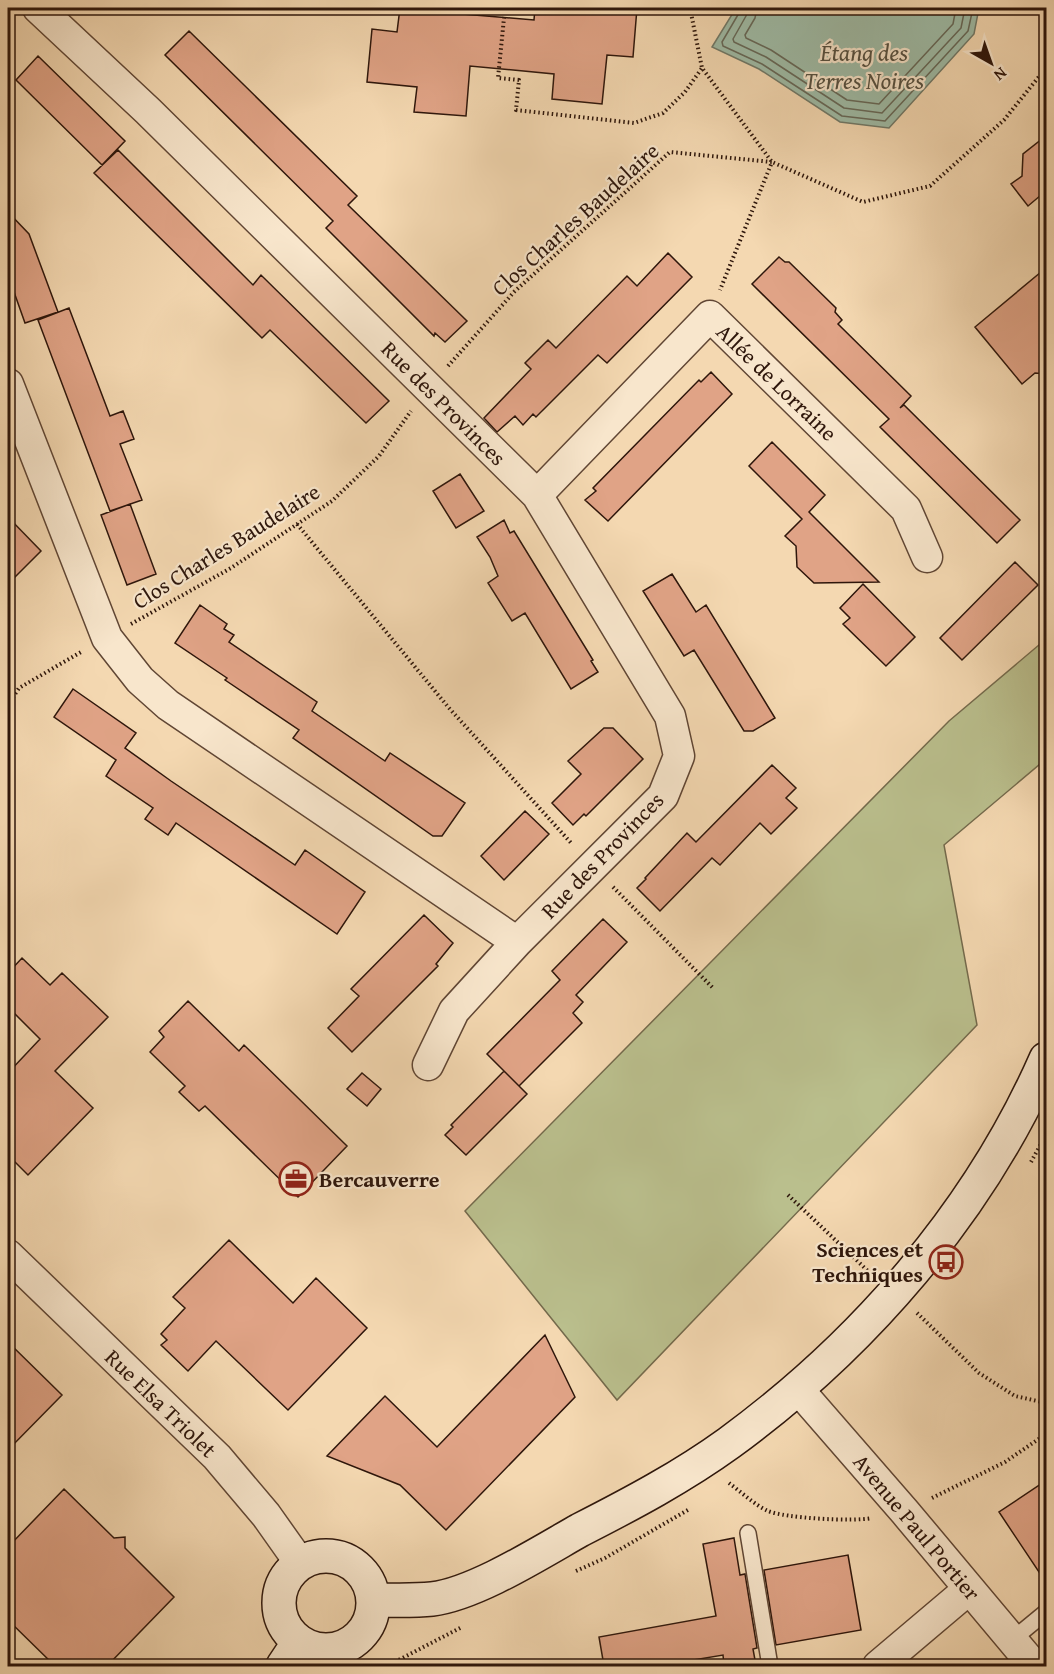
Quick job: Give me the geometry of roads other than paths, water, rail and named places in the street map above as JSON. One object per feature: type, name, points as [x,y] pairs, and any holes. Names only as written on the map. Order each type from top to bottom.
[{"type":"street","name":"Rue des Provinces","points":[[38,8],[148,111],[537,495],[670,716],[679,756],[663,796],[517,942],[454,1011],[428,1065]]},
{"type":"street","name":"Allée de Lorraine","points":[[537,495],[710,316],[906,509],[927,557]]},
{"type":"street","points":[[8,384],[17,441],[107,638],[140,680],[168,705],[517,942]]},
{"type":"street","points":[[373,1600],[434,1599],[470,1588],[650,1493],[729,1443],[798,1389],[866,1323],[922,1260],[953,1219],[998,1152],[1047,1059]]},
{"type":"street","name":"Rue Elsa Triolet","points":[[8,1255],[217,1457],[266,1515],[300,1563]]},
{"type":"street","name":"Avenue Paul Portier","points":[[798,1389],[1034,1666]]},
{"type":"street","points":[[332,1556],[347,1561],[361,1571],[369,1584],[373,1600],[372,1616],[366,1630],[355,1641],[342,1648],[327,1651],[312,1649],[291,1654],[287,1631],[280,1618],[278,1602],[281,1587],[300,1563],[315,1557],[332,1556]]},
{"type":"street","points":[[878,1666],[969,1589]]},
{"type":"lane","points":[[748,1533],[770,1666]]},
{"type":"lane","points":[[1012,1640],[1047,1612]]},
{"type":"water","name":"Étang des Terres Noires","points":[[736,8],[979,8],[974,34],[889,128],[840,122],[759,69],[712,47]]},
{"type":"place","name":"Bercauverre","points":[[296,1179]]},
{"type":"place","name":"Sciences et Techniques","points":[[946,1262]]}]
